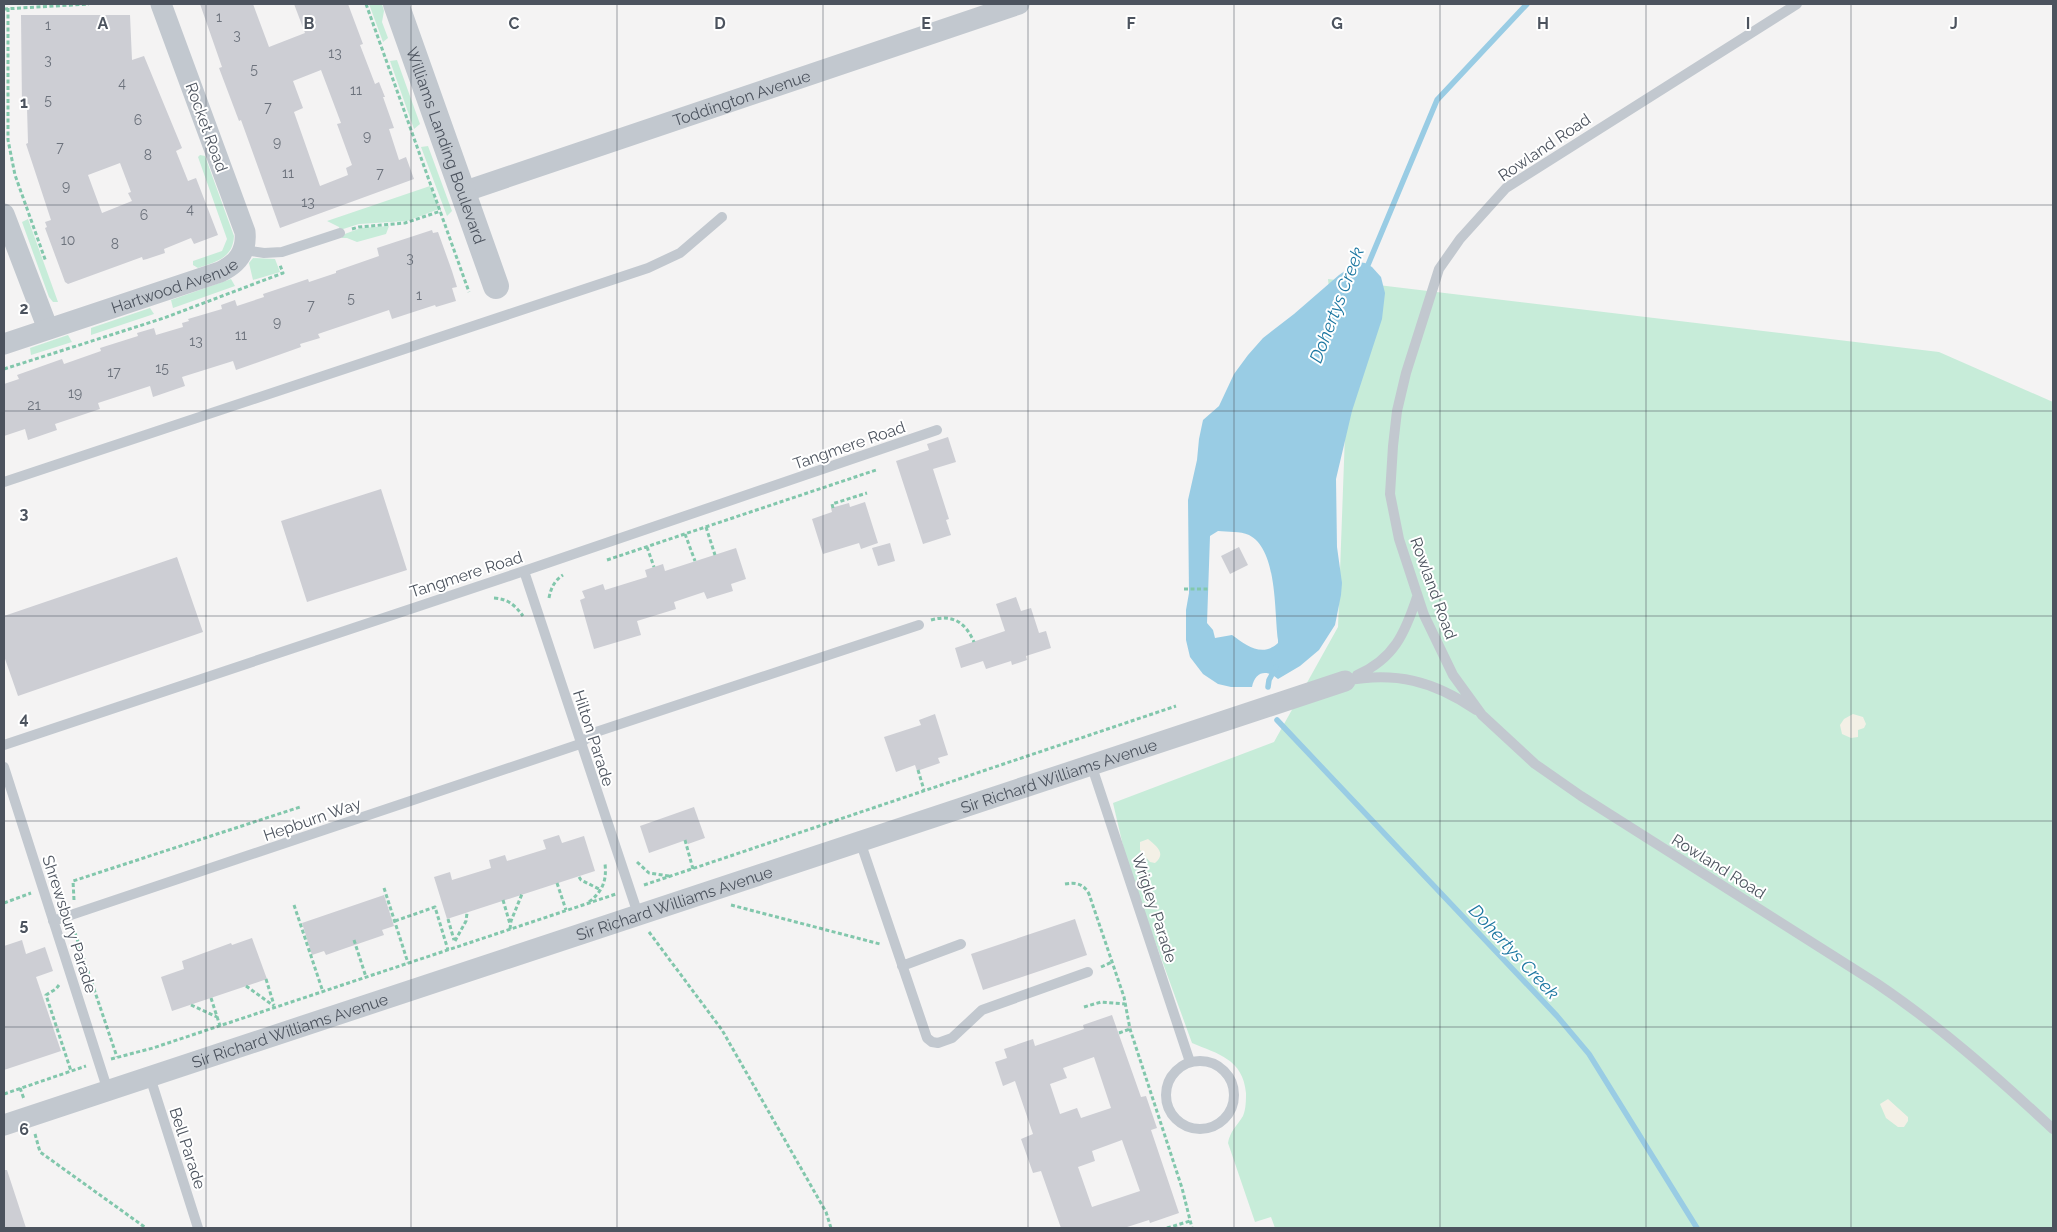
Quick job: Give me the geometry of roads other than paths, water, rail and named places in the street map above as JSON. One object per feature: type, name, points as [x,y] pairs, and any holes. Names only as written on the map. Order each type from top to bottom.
[{"type":"street","name":"Rocket Road","points":[[162,4],[245,232],[244,250]]},
{"type":"street","name":"Williams Landing Boulevard","points":[[396,4],[496,286]]},
{"type":"street","name":"Toddington Avenue","points":[[463,192],[1019,4]]},
{"type":"street","points":[[4,214],[48,329]]},
{"type":"street","name":"Hartwood Avenue","points":[[4,344],[220,272],[236,262],[244,250]]},
{"type":"street","name":"Sir Richard Williams Avenue","points":[[4,1125],[1345,681]]},
{"type":"lane","name":"Rowland Road","points":[[1797,4],[1506,188],[1460,239],[1439,269],[1406,374],[1397,411],[1390,494],[1399,539],[1417,597],[1453,675],[1482,715],[1535,764],[1581,796],[1918,1011],[1969,1053],[2053,1129]]},
{"type":"lane","points":[[4,482],[648,268],[680,253],[722,217]]},
{"type":"lane","name":"Hartwood Avenue","points":[[244,250],[275,253],[340,233]]},
{"type":"lane","name":"Tangmere Road","points":[[4,745],[937,430]]},
{"type":"lane","name":"Hilton Parade","points":[[524,571],[638,914]]},
{"type":"lane","points":[[1345,681],[1367,671],[1394,648],[1407,628],[1417,597]]},
{"type":"lane","name":"Hepburn Way","points":[[53,921],[580,744],[593,733],[919,625]]},
{"type":"lane","points":[[1345,681],[1367,677],[1391,677],[1422,682],[1461,700],[1482,715]]},
{"type":"lane","name":"Wrigley Parade","points":[[1091,764],[1190,1062]]},
{"type":"lane","name":"Shrewsbury Parade","points":[[4,768],[108,1091]]},
{"type":"lane","points":[[860,841],[927,1038],[932,1042],[952,1038],[982,1010],[1088,972]]},
{"type":"lane","points":[[902,966],[961,944]]},
{"type":"lane","points":[[1190,1062],[1212,1063],[1222,1068],[1229,1077],[1233,1087],[1234,1099],[1231,1110],[1225,1119],[1216,1126],[1205,1130],[1194,1130],[1183,1126],[1168,1109],[1165,1097],[1166,1086],[1171,1075],[1179,1067],[1190,1062]]},
{"type":"lane","name":"Bell Parade","points":[[150,1077],[198,1228]]},
{"type":"water","points":[[1358,262],[1365,263],[1372,267],[1381,277],[1385,293],[1382,319],[1352,411],[1336,479],[1337,547],[1342,583],[1335,625],[1319,650],[1300,666],[1278,679],[1270,674],[1262,673],[1256,678],[1252,687],[1231,687],[1218,684],[1203,674],[1190,657],[1186,640],[1186,610],[1189,593],[1188,500],[1203,420],[1219,406],[1234,374],[1263,338],[1339,275]],"holes":[[[1218,531],[1238,532],[1249,535],[1258,543],[1265,554],[1270,567],[1275,598],[1278,643],[1272,647],[1260,650],[1248,646],[1232,635],[1215,638],[1213,630],[1207,623],[1210,536]]]},
{"type":"waterway","name":"Dohertys Creek","points":[[1365,272],[1437,100],[1527,4]]},
{"type":"waterway","name":"Dohertys Creek","points":[[1268,687],[1269,680],[1276,667]]},
{"type":"waterway","name":"Dohertys Creek","points":[[1277,720],[1557,1016],[1589,1054],[1697,1228]]}]
